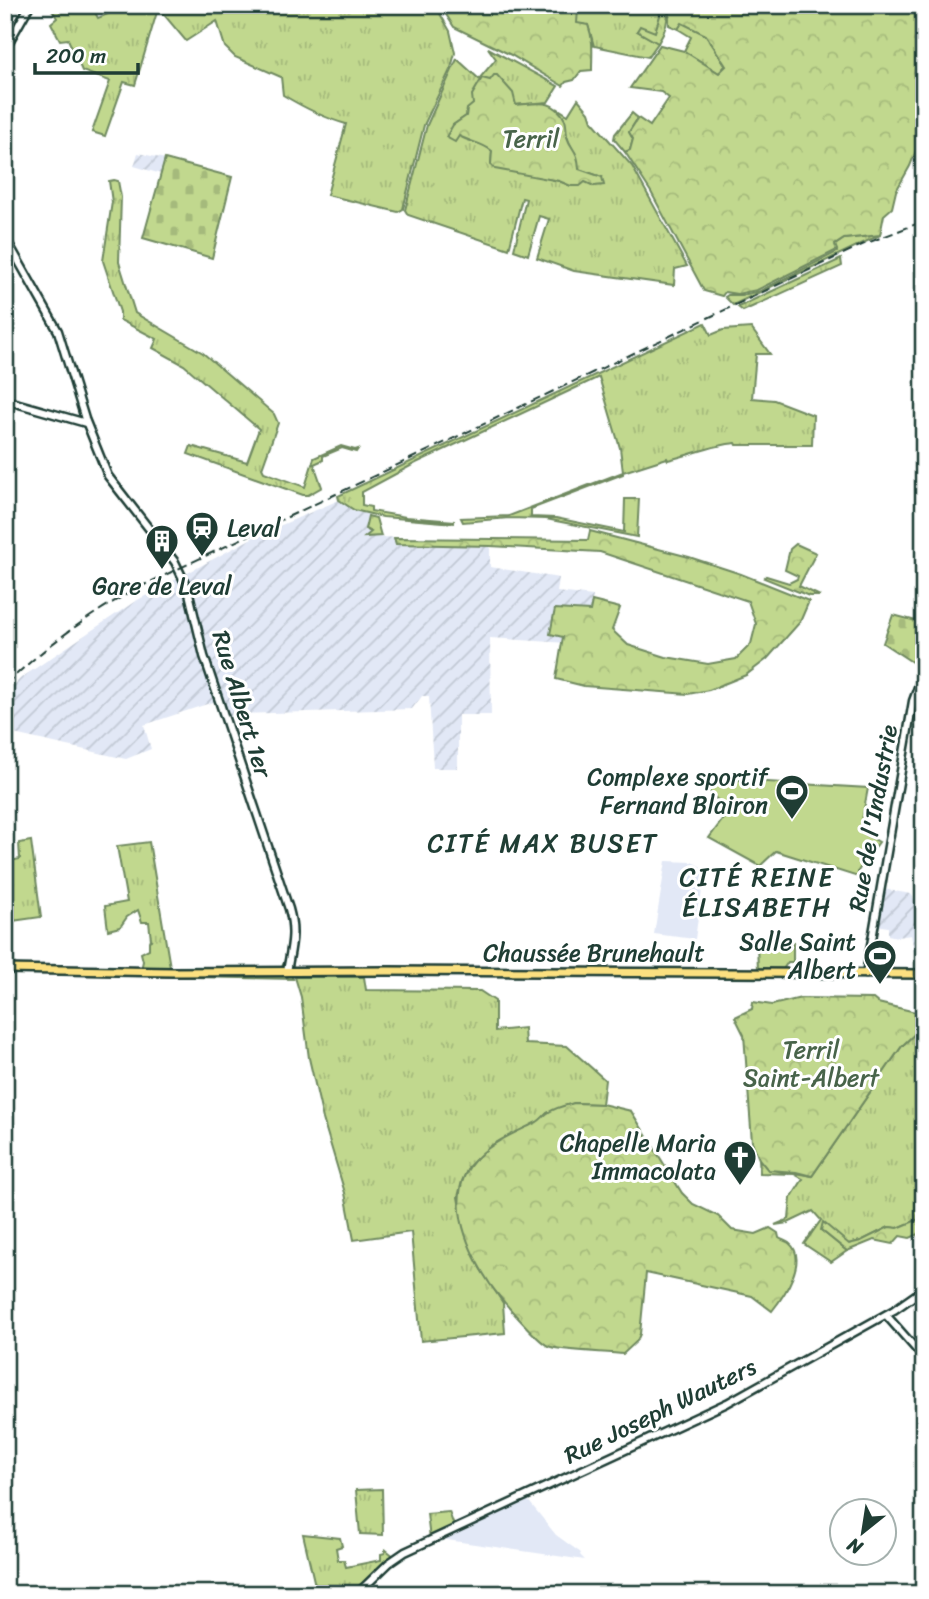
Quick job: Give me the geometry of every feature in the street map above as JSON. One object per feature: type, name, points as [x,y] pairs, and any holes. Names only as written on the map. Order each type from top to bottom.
[{"type":"main road","name":"Chaussée Brunehault","points":[[5,969],[924,974]]},
{"type":"street","points":[[5,49],[30,5]]},
{"type":"street","name":"Rue Albert 1er","points":[[5,237],[58,331],[86,423],[108,476],[174,562],[188,589],[204,656],[292,918],[294,940],[289,972]]},
{"type":"street","points":[[5,400],[86,423]]},
{"type":"street","name":"Rue de l'Industrie","points":[[866,974],[913,701],[924,671]]},
{"type":"street","name":"Rue Joseph Wauters","points":[[357,1594],[389,1563],[405,1552],[708,1413],[886,1315],[924,1289]]},
{"type":"street","points":[[886,1315],[924,1358]]},
{"type":"shaded area","points":[[138,153],[165,159],[161,174],[134,166]]},
{"type":"shaded area","points":[[339,500],[354,510],[369,514],[366,523],[371,532],[369,537],[490,539],[490,567],[559,578],[557,592],[593,596],[584,644],[490,638],[491,715],[458,715],[458,768],[433,768],[429,696],[422,696],[412,709],[233,714],[228,720],[216,701],[144,725],[151,749],[126,759],[5,732],[5,694],[21,678],[134,602],[254,537]]},
{"type":"shaded area","points":[[666,861],[692,862],[705,869],[695,939],[654,934]]},
{"type":"shaded area","points":[[883,889],[911,894],[924,914],[924,927],[919,929],[923,973],[918,973],[911,935],[888,935],[888,927],[876,925]]},
{"type":"shaded area","points":[[527,1499],[556,1535],[581,1553],[585,1560],[440,1539]]},
{"type":"green space","points":[[49,5],[54,5],[60,12],[77,5],[91,5],[98,18],[130,5],[404,5],[406,10],[418,5],[435,5],[450,31],[455,53],[451,68],[424,125],[403,209],[398,212],[327,195],[346,124],[314,112],[283,95],[281,77],[235,57],[225,47],[217,21],[186,41],[161,11],[157,12],[135,85],[124,82],[105,136],[92,132],[110,81],[82,71],[68,39],[60,40],[51,23],[57,18]]},
{"type":"green space","points":[[440,5],[574,5],[578,9],[577,23],[588,25],[590,31],[592,70],[581,71],[574,80],[563,86],[511,55],[454,27]]},
{"type":"green space","points":[[574,5],[659,5],[660,16],[655,33],[637,31],[658,43],[648,57],[594,46],[588,25],[577,24]]},
{"type":"green space","points":[[659,5],[668,5],[668,10],[666,25],[658,43],[637,31],[640,26],[655,32],[660,16]]},
{"type":"green space","points":[[669,5],[924,5],[924,130],[910,166],[896,191],[892,208],[884,215],[880,235],[844,239],[835,245],[837,250],[757,290],[737,294],[725,292],[722,296],[704,291],[651,192],[625,152],[630,150],[633,139],[629,132],[638,118],[650,126],[669,98],[661,92],[630,88],[660,45],[684,51],[719,73],[726,66],[706,35],[682,23],[678,29],[669,25]]},
{"type":"green space","points":[[682,22],[706,35],[726,65],[719,73],[684,51],[691,37],[678,29]]},
{"type":"green space","points":[[488,48],[558,86],[548,102],[515,105],[513,96],[502,80],[490,80],[466,116],[453,125],[458,132],[492,151],[491,163],[571,186],[585,181],[594,186],[602,177],[578,169],[557,108],[568,115],[578,99],[589,112],[592,121],[632,166],[687,266],[675,269],[674,285],[574,271],[537,258],[549,219],[539,216],[528,255],[514,250],[526,199],[522,198],[509,249],[408,215],[405,210],[427,125],[457,59],[479,79],[496,59]]},
{"type":"green space","name":"Terril","points":[[494,75],[513,93],[516,105],[550,105],[561,113],[579,169],[602,177],[604,185],[594,186],[585,182],[580,186],[571,186],[559,181],[495,169],[491,164],[492,151],[488,148],[459,136],[455,142],[446,137],[453,125],[466,116],[467,109],[473,104],[472,95],[482,78],[490,80]]},
{"type":"green space","points":[[632,113],[638,118],[629,132],[633,139],[630,150],[625,152],[614,139]]},
{"type":"green space","points":[[165,159],[232,177],[212,258],[143,238]]},
{"type":"green space","points":[[109,181],[118,181],[121,197],[119,262],[135,313],[203,353],[274,414],[278,423],[262,468],[264,472],[305,487],[314,458],[341,446],[358,449],[356,452],[342,448],[323,456],[323,460],[314,464],[322,487],[303,495],[188,454],[191,446],[247,462],[259,429],[184,365],[153,348],[157,339],[120,320],[120,312],[103,261],[112,202]]},
{"type":"green space","points":[[880,235],[733,305],[725,297],[760,291],[837,252],[835,245],[844,239]]},
{"type":"green space","points":[[841,259],[842,266],[743,311],[738,307]]},
{"type":"green space","points":[[705,323],[711,335],[723,330],[751,328],[770,354],[756,354],[752,398],[774,400],[813,415],[812,445],[727,444],[623,472],[620,448],[599,377],[416,463],[362,492],[362,505],[371,507],[371,511],[454,523],[383,517],[354,510],[339,500],[338,496]]},
{"type":"green space","points":[[623,472],[531,509],[531,517],[556,518],[624,532],[625,499],[639,499],[637,537],[546,519],[509,518],[463,522],[461,518],[509,516]]},
{"type":"green space","points":[[368,516],[376,518],[381,536],[365,537],[371,532],[365,529]]},
{"type":"green space","points":[[590,531],[689,557],[809,601],[800,622],[767,659],[746,675],[709,690],[688,694],[584,686],[556,679],[563,637],[550,634],[555,609],[590,611],[592,601],[620,608],[612,630],[628,645],[666,657],[708,664],[736,659],[751,644],[756,624],[748,601],[600,552],[396,544],[394,538],[588,540]]},
{"type":"green space","points":[[796,544],[816,553],[799,586],[820,596],[809,596],[764,578],[766,576],[789,583],[797,579],[798,576],[785,570],[790,549]]},
{"type":"green space","points":[[893,615],[924,623],[924,661],[921,668],[883,643]]},
{"type":"green space","name":"Complexe sportif Fernand Blairon","points":[[734,780],[868,788],[860,831],[879,842],[866,854],[868,856],[858,871],[858,877],[776,851],[760,866],[709,838],[729,811],[702,785]]},
{"type":"green space","points":[[31,841],[41,917],[5,922],[5,862],[20,859],[19,843]]},
{"type":"green space","points":[[149,842],[170,967],[282,967],[288,954],[282,969],[141,970],[141,953],[149,949],[151,940],[149,922],[142,922],[138,910],[127,917],[120,927],[108,930],[105,906],[127,902],[117,846]]},
{"type":"green space","points":[[757,943],[793,943],[793,962],[788,962],[783,969],[758,970]]},
{"type":"green space","points":[[5,973],[291,975],[293,979]]},
{"type":"green space","points":[[295,977],[364,977],[366,990],[480,991],[495,1001],[495,1031],[524,1028],[525,1044],[567,1046],[605,1080],[602,1104],[574,1103],[547,1113],[540,1121],[492,1145],[469,1166],[462,1181],[458,1197],[463,1225],[480,1268],[503,1303],[505,1333],[421,1341],[411,1232],[354,1240],[345,1193],[323,1119],[309,1058],[301,997]]},
{"type":"green space","name":"Terril Saint-Albert","points":[[801,998],[873,999],[878,1003],[924,1014],[924,1025],[902,1046],[812,1176],[768,1170],[759,1159],[752,1142],[744,1035],[735,1017],[752,1009],[753,1002],[772,1005]]},
{"type":"green space","points":[[924,1025],[924,1217],[898,1228],[889,1227],[861,1241],[848,1244],[821,1230],[847,1251],[831,1262],[804,1244],[821,1220],[813,1211],[788,1223],[775,1225],[789,1219],[791,1198],[803,1179],[794,1174],[760,1173],[759,1159],[776,1171],[812,1176],[902,1046]]},
{"type":"green space","points":[[574,1103],[602,1104],[631,1111],[682,1193],[693,1204],[718,1216],[732,1230],[756,1234],[770,1228],[778,1233],[779,1238],[789,1243],[795,1250],[796,1268],[783,1296],[772,1311],[752,1296],[646,1273],[640,1334],[637,1341],[623,1354],[553,1348],[526,1327],[490,1284],[473,1254],[462,1220],[459,1203],[461,1187],[467,1171],[491,1146],[537,1122],[552,1110]]},
{"type":"green space","points":[[924,1217],[924,1232],[910,1238],[900,1236],[893,1244],[874,1240],[847,1251],[821,1230],[823,1222],[849,1244],[889,1227],[898,1228]]},
{"type":"green space","points":[[382,1489],[383,1535],[360,1534],[356,1490]]},
{"type":"green space","points":[[449,1512],[454,1526],[486,1512],[430,1539],[427,1514]]},
{"type":"green space","points":[[303,1534],[340,1538],[342,1546],[336,1548],[338,1560],[344,1560],[346,1567],[381,1560],[385,1549],[395,1557],[355,1594],[317,1594]]},
{"type":"railway","points":[[5,685],[72,629],[146,584],[862,245],[924,221]]},
{"type":"place","name":"Leval","points":[[202,558]]},
{"type":"place","name":"Gare de Leval","points":[[162,571]]},
{"type":"place","name":"Complexe sportif Fernand Blairon","points":[[792,821]]},
{"type":"place","name":"Salle Saint Albert","points":[[880,986]]},
{"type":"place","name":"Chapelle Maria Immacolata","points":[[740,1187]]},
{"type":"district","name":"CITÉ MAX BUSET","points":[[543,843]]},
{"type":"district","name":"CITÉ REINE ÉLISABETH","points":[[757,892]]}]
